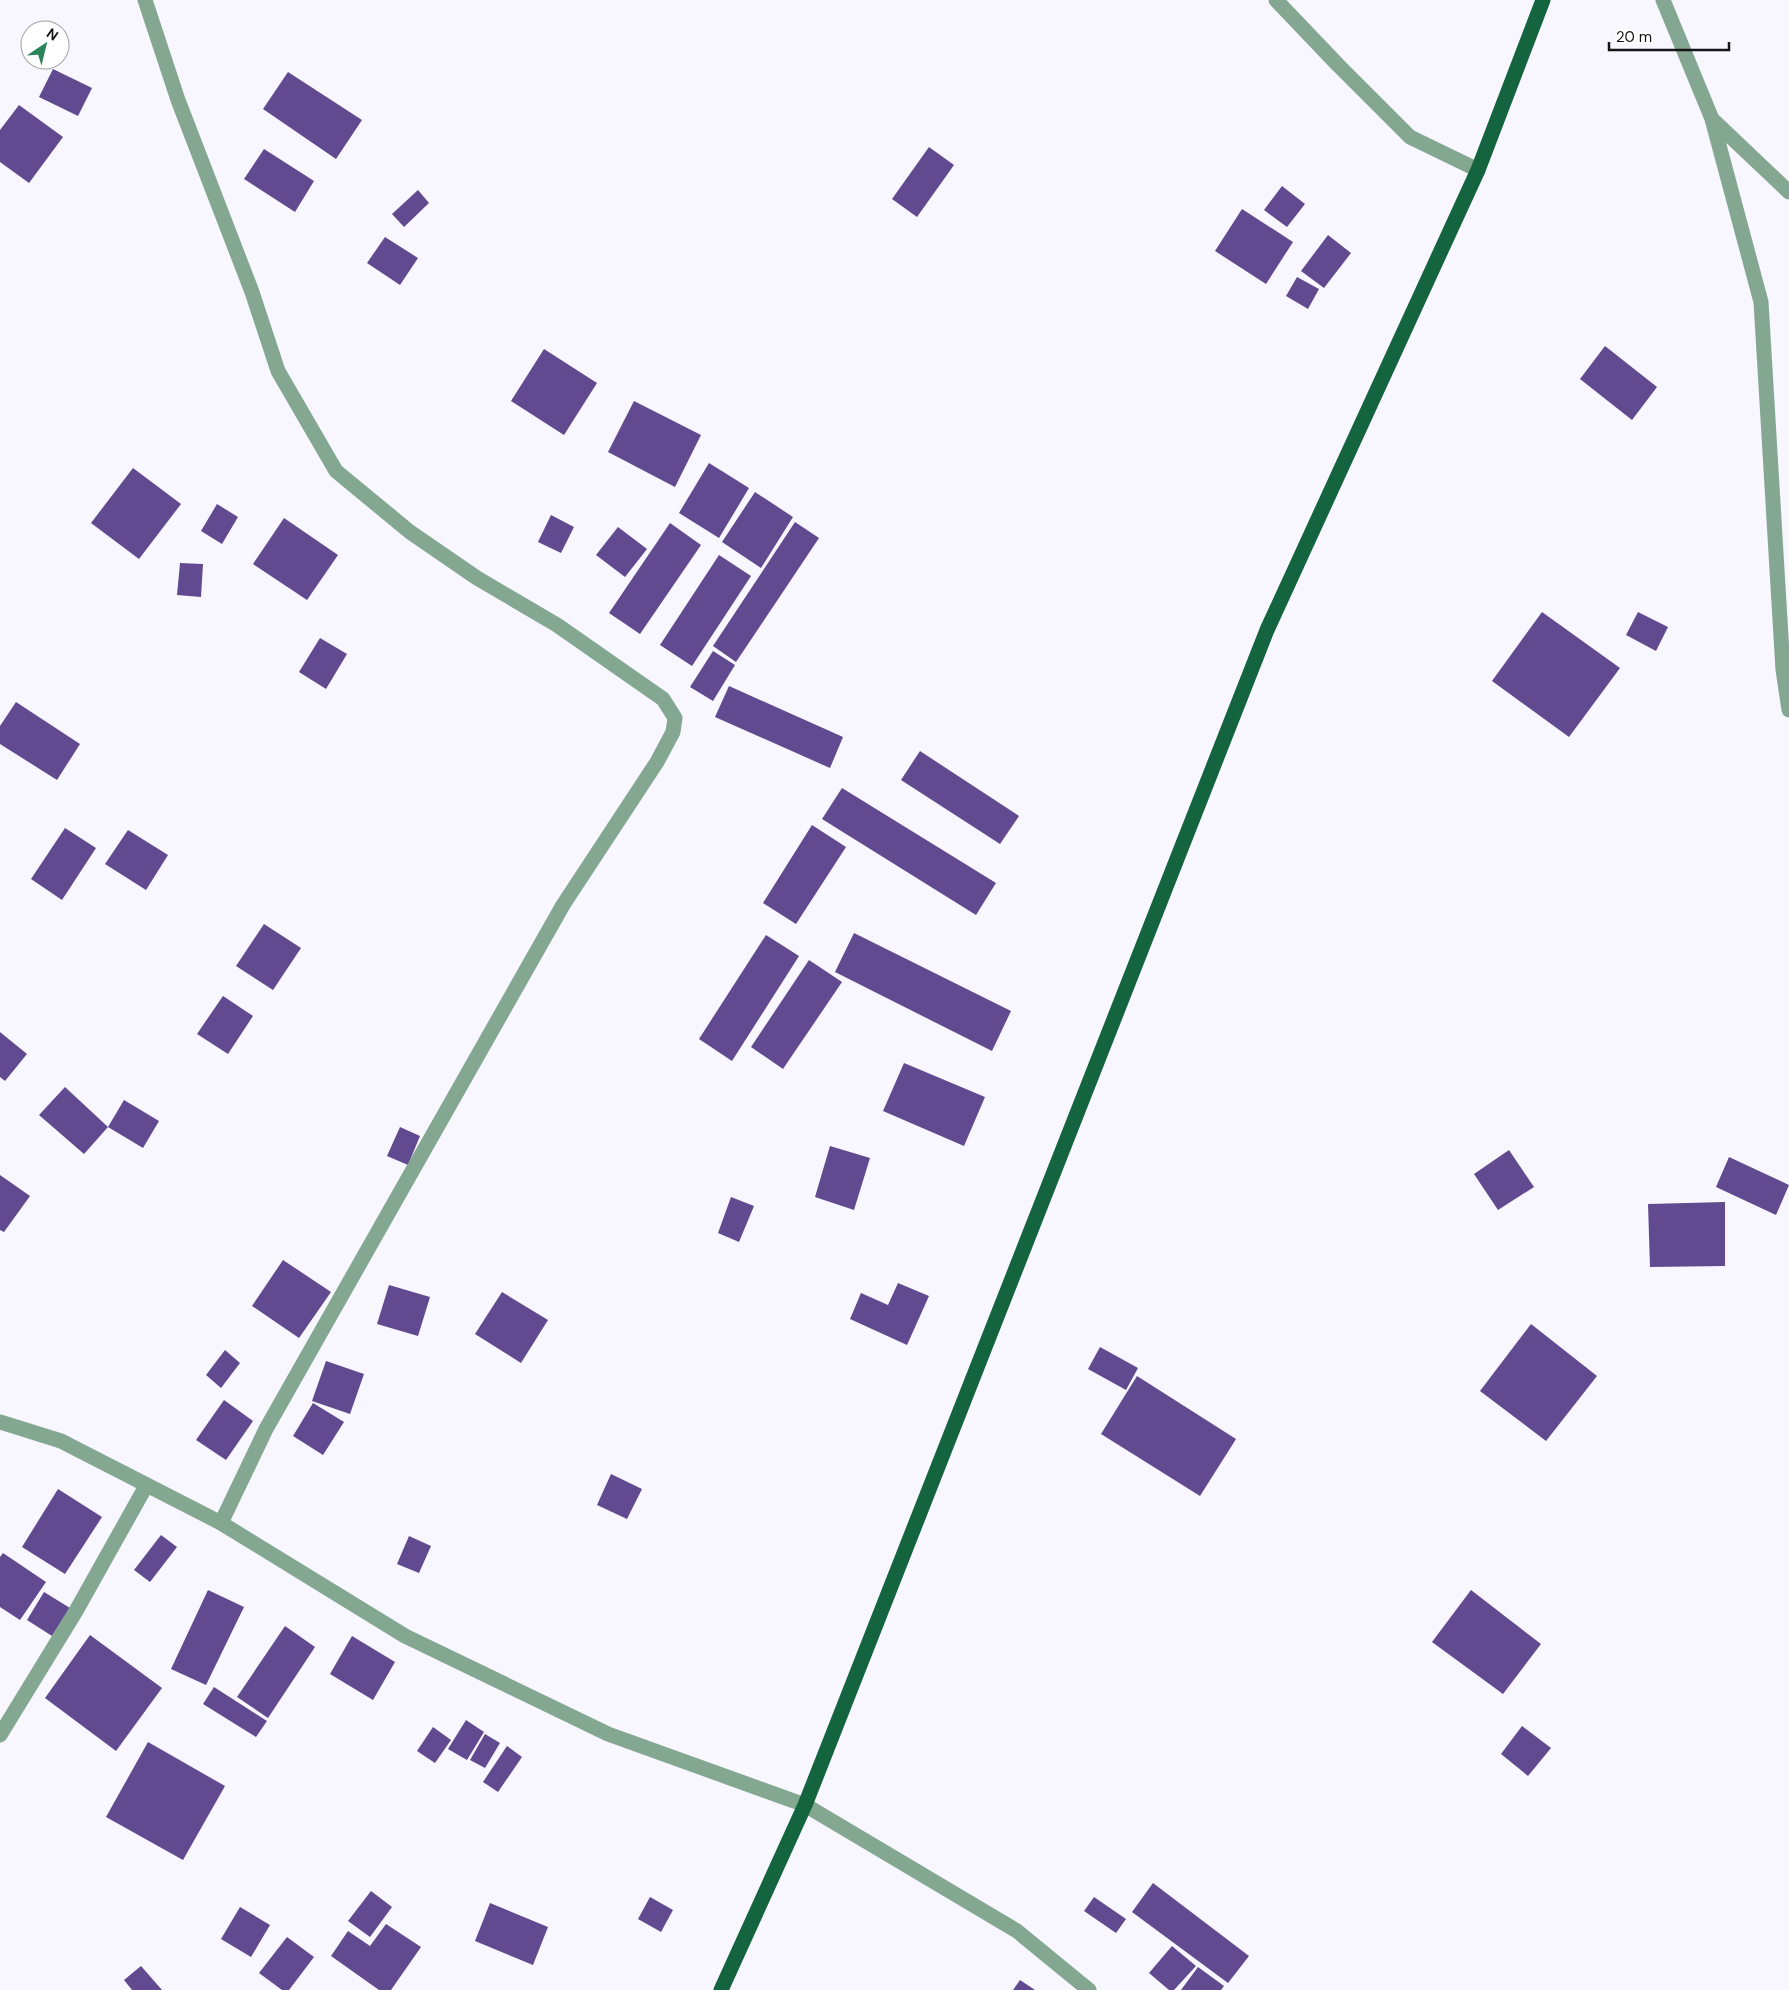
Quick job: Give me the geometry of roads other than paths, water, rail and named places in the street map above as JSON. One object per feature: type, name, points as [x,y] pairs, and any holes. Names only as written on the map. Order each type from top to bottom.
[{"type":"main road","points":[[721,1990],[805,1805],[1267,630],[1478,170],[1543,0]]},
{"type":"street","points":[[145,0],[178,100],[252,292],[278,371],[336,471],[410,532],[477,578],[558,625],[663,699],[675,718],[672,732],[657,762],[563,905],[266,1429],[221,1523]]},
{"type":"street","points":[[1276,0],[1410,136],[1478,170]]},
{"type":"street","points":[[1663,0],[1712,119],[1761,302],[1783,670],[1789,710]]},
{"type":"street","points":[[1712,119],[1789,192]]},
{"type":"street","points":[[0,1422],[61,1441],[221,1523],[405,1636],[608,1734],[805,1805],[1016,1931],[1089,1990]]},
{"type":"street","points":[[0,1735],[76,1611],[146,1486]]}]
